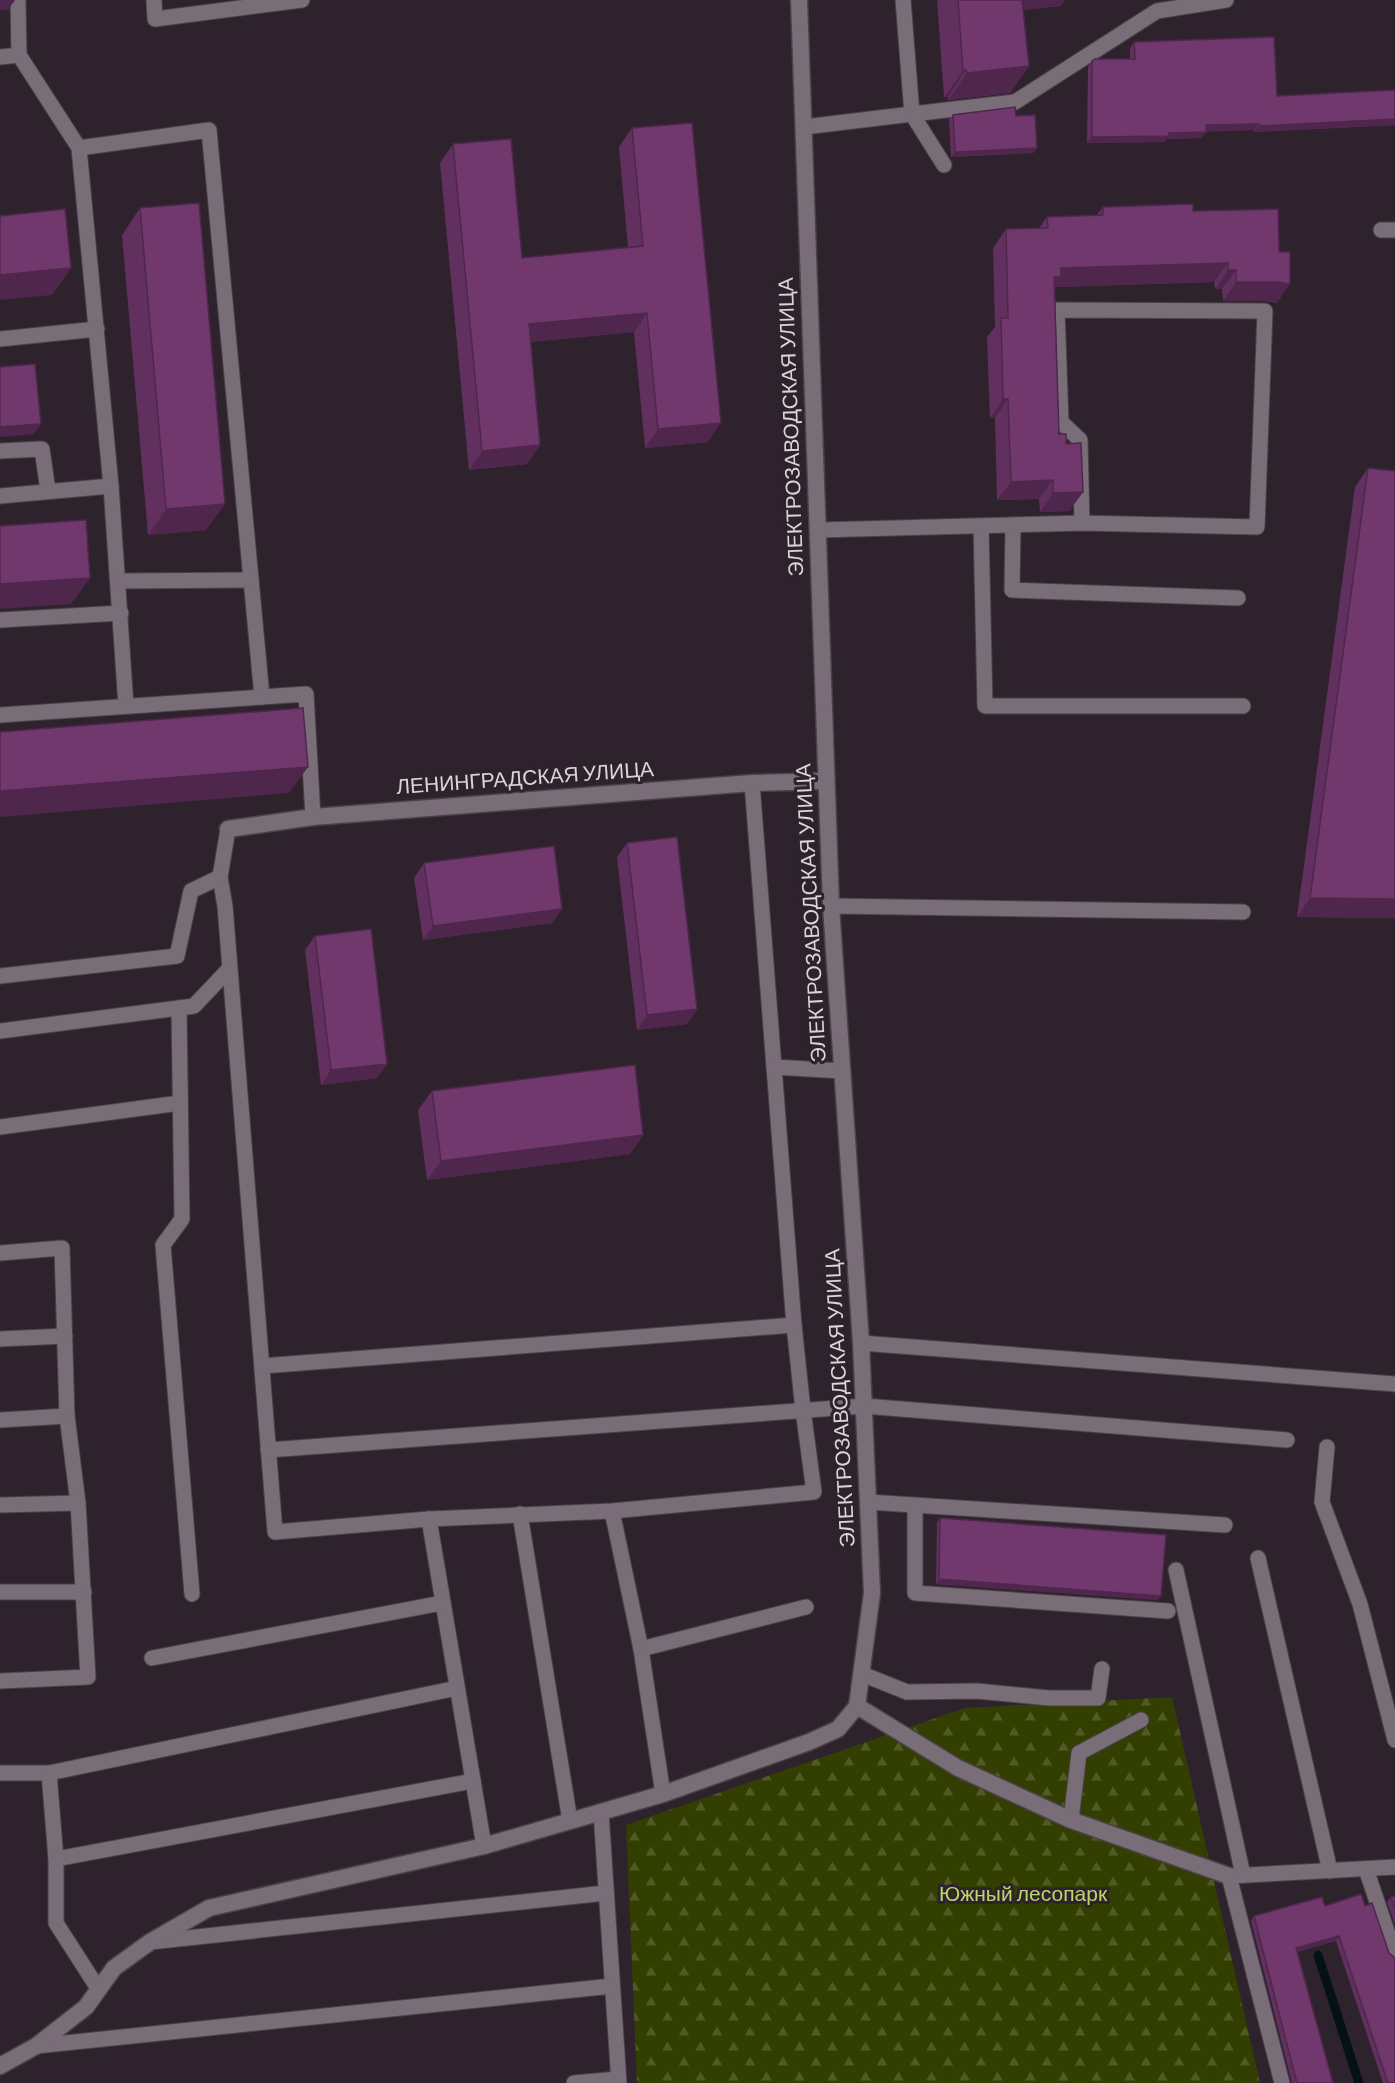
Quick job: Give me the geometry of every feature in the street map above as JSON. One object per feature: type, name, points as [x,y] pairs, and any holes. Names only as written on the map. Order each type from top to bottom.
[{"type":"street","name":"ЭЛЕКТРОЗАВОДСКАЯ УЛИЦА","points":[[799,0],[831,906],[861,1343],[872,1593],[857,1706]]},
{"type":"street","name":"ЛЕНИНГРАДСКАЯ УЛИЦА","points":[[228,829],[313,816],[752,783],[826,781]]},
{"type":"street","points":[[0,2066],[36,2046],[86,2007],[114,1968],[150,1942],[209,1908],[484,1846],[663,1794],[838,1729],[857,1706],[958,1768],[1071,1820],[1236,1876]]},
{"type":"lane","points":[[18,0],[19,55],[79,148],[111,486],[126,706]]},
{"type":"lane","points":[[154,0],[155,19],[302,0]]},
{"type":"lane","points":[[903,0],[912,114],[944,165]]},
{"type":"lane","points":[[804,127],[1016,102],[1157,11],[1226,0]]},
{"type":"lane","points":[[0,57],[19,55]]},
{"type":"lane","points":[[79,148],[209,130],[262,697]]},
{"type":"lane","points":[[818,530],[1082,523],[1257,527],[1265,311],[1057,310],[1060,422],[1080,440],[1082,523]]},
{"type":"lane","points":[[0,339],[97,329]]},
{"type":"lane","points":[[0,451],[42,449],[48,491]]},
{"type":"lane","points":[[0,496],[111,486]]},
{"type":"lane","points":[[1013,525],[1012,590],[1238,598]]},
{"type":"lane","points":[[981,526],[985,706],[1243,706]]},
{"type":"lane","points":[[119,581],[251,580]]},
{"type":"lane","points":[[0,620],[121,613]]},
{"type":"lane","points":[[0,715],[306,694],[313,816]]},
{"type":"lane","points":[[228,829],[220,877],[275,1532],[429,1519],[612,1511],[814,1492],[794,1325],[752,783]]},
{"type":"lane","points":[[0,976],[177,956],[191,891],[220,877]]},
{"type":"lane","points":[[831,906],[1243,912]]},
{"type":"lane","points":[[0,1031],[194,1006],[229,969]]},
{"type":"lane","points":[[179,1008],[182,1219],[164,1245],[192,1594]]},
{"type":"lane","points":[[774,1066],[842,1071]]},
{"type":"lane","points":[[0,1127],[180,1103]]},
{"type":"lane","points":[[0,1253],[62,1248],[67,1416],[78,1503],[88,1677],[0,1681]]},
{"type":"lane","points":[[262,1366],[794,1325]]},
{"type":"lane","points":[[0,1339],[65,1336]]},
{"type":"lane","points":[[861,1343],[1395,1384]]},
{"type":"lane","points":[[268,1450],[864,1406],[1287,1440]]},
{"type":"lane","points":[[0,1420],[67,1416]]},
{"type":"lane","points":[[1327,1447],[1322,1502],[1360,1604],[1395,1740]]},
{"type":"lane","points":[[868,1502],[1225,1526]]},
{"type":"lane","points":[[0,1505],[78,1503]]},
{"type":"lane","points":[[915,1506],[915,1593],[1168,1611]]},
{"type":"lane","points":[[612,1511],[641,1649],[663,1794]]},
{"type":"lane","points":[[520,1514],[570,1821]]},
{"type":"lane","points":[[429,1519],[484,1846]]},
{"type":"lane","points":[[1258,1558],[1330,1871]]},
{"type":"lane","points":[[1176,1570],[1236,1876],[1282,2083]]},
{"type":"lane","points":[[0,1593],[84,1592]]},
{"type":"lane","points":[[152,1658],[442,1603]]},
{"type":"lane","points":[[641,1649],[806,1607]]},
{"type":"lane","points":[[862,1674],[907,1692],[977,1691],[1049,1698],[1098,1698],[1102,1669]]},
{"type":"lane","points":[[0,1773],[48,1773],[457,1688]]},
{"type":"lane","points":[[1071,1820],[1079,1753],[1141,1720]]},
{"type":"lane","points":[[48,1773],[56,1859],[56,1923],[99,1990]]},
{"type":"lane","points":[[56,1859],[473,1781]]},
{"type":"lane","points":[[574,2083],[619,2081],[601,1812]]},
{"type":"lane","points":[[1236,1876],[1395,1867]]},
{"type":"lane","points":[[1366,1869],[1395,1955]]},
{"type":"lane","points":[[150,1942],[606,1893]]},
{"type":"lane","points":[[36,2046],[612,1986]]},
{"type":"green space","name":"Южный лесопарк","points":[[1172,1697],[1260,2083],[637,2083],[626,1825],[965,1708]]},
{"type":"building","points":[[958,0],[1022,0],[1029,66],[967,73],[966,70],[963,71]]},
{"type":"building","points":[[1274,37],[1277,96],[1395,90],[1395,119],[1259,126],[1259,124],[1206,125],[1206,132],[1169,133],[1169,136],[1092,137],[1092,61],[1095,59],[1135,59],[1134,42]]},
{"type":"building","points":[[1015,107],[1016,116],[1035,115],[1037,148],[955,152],[953,115]]},
{"type":"building","points":[[692,123],[721,423],[658,429],[647,313],[529,324],[540,445],[482,451],[453,144],[511,139],[522,258],[643,246],[632,128]]},
{"type":"building","points":[[199,203],[225,504],[166,509],[140,208]]},
{"type":"building","points":[[1193,204],[1193,211],[1278,209],[1279,252],[1290,252],[1290,284],[1236,282],[1236,270],[1228,270],[1228,263],[1061,268],[1061,277],[1054,277],[1059,434],[1066,434],[1066,444],[1081,443],[1083,492],[1053,493],[1053,480],[1011,482],[1008,399],[1003,399],[1001,318],[1008,318],[1006,229],[1048,228],[1047,217],[1103,215],[1103,207]]},
{"type":"building","points":[[65,209],[71,268],[0,275],[0,216]]},
{"type":"building","points":[[35,364],[41,424],[0,427],[0,367]]},
{"type":"building","points":[[1368,468],[1395,471],[1395,899],[1310,898]]},
{"type":"building","points":[[86,520],[90,578],[0,584],[0,526]]},
{"type":"building","points":[[303,708],[308,767],[0,791],[0,732]]},
{"type":"building","points":[[677,837],[697,1009],[647,1015],[627,843]]},
{"type":"building","points":[[554,846],[562,909],[433,926],[424,863]]},
{"type":"building","points":[[371,929],[387,1064],[331,1070],[315,936]]},
{"type":"building","points":[[635,1065],[643,1135],[441,1161],[432,1091]]},
{"type":"building","points":[[940,1518],[1166,1535],[1161,1596],[939,1579]]},
{"type":"building","points":[[1361,1894],[1365,1906],[1372,1903],[1389,1953],[1395,1958],[1395,2083],[1388,2083],[1339,1936],[1296,1948],[1333,2083],[1297,2083],[1254,1916],[1322,1897],[1325,1906]]},
{"type":"building","points":[[1395,1896],[1395,1909],[1391,1897]]},
{"type":"waterway","points":[[1318,1955],[1359,2083]]}]
